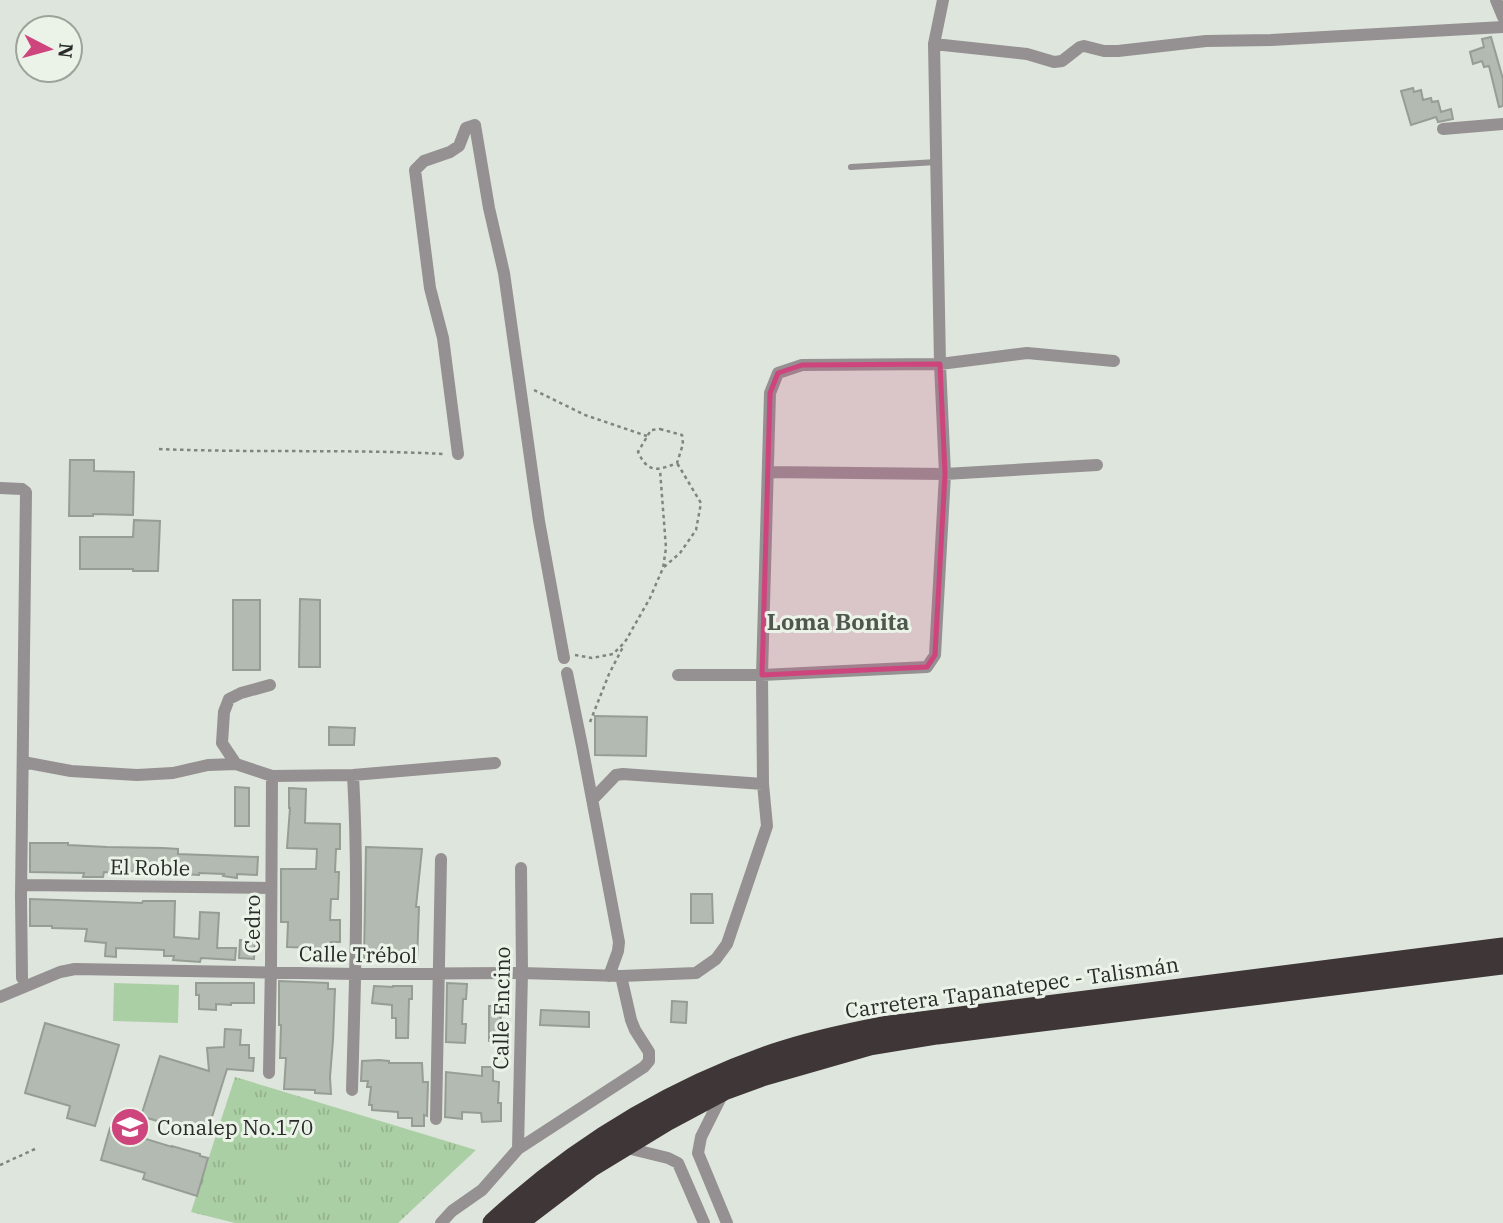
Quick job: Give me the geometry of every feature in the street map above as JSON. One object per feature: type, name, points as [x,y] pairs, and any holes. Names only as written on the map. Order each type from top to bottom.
[{"type":"highway","name":"Carretera Tapanatepec - Talismán","points":[[493,1223],[560,1167],[631,1120],[718,1076],[774,1054],[827,1038],[882,1027],[1503,948]]},
{"type":"highway","name":"Carretera Tapanatepec - Talismán","points":[[517,1223],[592,1166],[724,1090],[762,1076],[870,1045],[937,1034],[1503,964]]},
{"type":"street","points":[[678,676],[927,667],[935,655],[945,474],[940,363],[934,44],[943,0]]},
{"type":"street","points":[[1496,0],[1503,17]]},
{"type":"street","points":[[934,44],[1027,54],[1054,62],[1062,61],[1084,46],[1118,51],[1206,41],[1503,27]]},
{"type":"street","points":[[1443,129],[1503,124]]},
{"type":"street","points":[[458,454],[443,338],[430,288],[415,170],[424,161],[460,146],[466,128],[475,125],[489,208],[504,273],[539,521],[564,658]]},
{"type":"street","points":[[592,800],[616,775],[623,774],[762,784],[762,675],[770,393],[778,373],[802,365],[940,363],[1027,354],[1114,361]]},
{"type":"street","points":[[768,472],[945,474],[1097,466]]},
{"type":"street","points":[[0,488],[22,489],[26,492],[22,978]]},
{"type":"street","points":[[441,1223],[452,1211],[482,1190],[518,1149],[644,1067],[649,1061],[649,1052],[635,1030],[615,976],[619,942],[567,673]]},
{"type":"street","points":[[208,765],[222,743],[229,699],[270,685]]},
{"type":"street","points":[[222,743],[236,764]]},
{"type":"street","points":[[23,762],[71,771],[137,775],[236,764],[272,776],[353,775],[495,762]]},
{"type":"street","points":[[352,1090],[357,847],[353,775]]},
{"type":"street","name":"Cedro","points":[[269,1073],[272,776]]},
{"type":"street","name":"Calle Trébol","points":[[0,997],[60,972],[75,969],[356,974],[696,974],[716,959],[727,944],[767,826],[762,784]]},
{"type":"street","points":[[436,1119],[441,859]]},
{"type":"street","name":"Calle Encino","points":[[518,1149],[522,973],[521,868]]},
{"type":"street","name":"El Roble","points":[[27,885],[271,888]]},
{"type":"street","points":[[724,1090],[701,1137],[698,1153],[727,1223]]},
{"type":"street","points":[[623,1147],[668,1157],[678,1163],[704,1223]]},
{"type":"street","points":[[678,1163],[698,1153]]},
{"type":"lane","points":[[851,167],[937,162]]},
{"type":"path","points":[[518,382],[585,415],[647,436]]},
{"type":"path","points":[[663,568],[680,553],[696,530],[701,503],[677,463],[682,444],[681,435],[660,429],[651,430],[638,452],[642,460],[649,468],[660,470],[677,463]]},
{"type":"path","points":[[159,449],[458,454]]},
{"type":"path","points":[[582,746],[609,674],[663,568],[666,548],[660,470]]},
{"type":"path","points":[[567,673],[575,655],[592,658],[613,654],[625,642]]},
{"type":"path","points":[[0,1165],[35,1149]]},
{"type":"highlighted area","points":[[940,364],[945,474],[935,655],[927,667],[762,675],[770,393],[778,373],[802,365]]},
{"type":"green space","points":[[114,983],[179,985],[178,1023],[113,1021]]},
{"type":"green space","points":[[235,1077],[476,1150],[398,1223],[235,1223],[191,1212]]},
{"type":"green space","points":[[250,1141],[313,1161],[302,1197],[239,1178]]},
{"type":"building","points":[[1491,37],[1503,79],[1503,106],[1499,107],[1489,66],[1484,67],[1482,61],[1473,64],[1470,52],[1484,47],[1482,39]]},
{"type":"building","points":[[1413,88],[1414,92],[1421,90],[1423,100],[1431,98],[1432,102],[1438,101],[1441,112],[1451,109],[1453,119],[1438,122],[1436,117],[1411,125],[1401,91]]},
{"type":"building","points":[[70,460],[94,460],[94,471],[134,472],[133,515],[69,516]]},
{"type":"building","points":[[134,520],[160,521],[158,571],[80,569],[80,537],[133,537]]},
{"type":"building","points":[[300,599],[320,600],[320,667],[299,667]]},
{"type":"building","points":[[233,600],[260,600],[260,670],[233,670]]},
{"type":"building","points":[[595,716],[647,717],[646,756],[595,755]]},
{"type":"building","points":[[329,727],[355,728],[354,745],[329,745]]},
{"type":"building","points":[[235,787],[249,788],[249,826],[235,826]]},
{"type":"building","points":[[289,788],[306,789],[305,823],[340,824],[340,849],[336,849],[335,872],[339,872],[338,899],[331,899],[330,920],[340,920],[340,942],[331,942],[331,961],[315,961],[315,948],[287,947],[288,922],[281,922],[281,869],[316,869],[317,849],[287,848]]},
{"type":"building","points":[[30,843],[163,848],[178,849],[178,854],[258,857],[257,875],[237,874],[237,878],[223,876],[224,874],[121,871],[104,872],[103,877],[83,877],[84,873],[30,872]]},
{"type":"building","points":[[366,847],[422,849],[416,907],[419,907],[417,961],[364,960]]},
{"type":"building","points":[[691,894],[712,894],[713,923],[691,923]]},
{"type":"building","points":[[30,899],[142,903],[175,901],[174,937],[199,939],[200,912],[219,913],[217,948],[236,948],[235,960],[173,960],[174,956],[164,956],[164,950],[116,948],[116,957],[105,956],[106,943],[85,941],[87,929],[30,926]]},
{"type":"building","points":[[240,940],[255,941],[254,959],[239,958]]},
{"type":"building","points":[[279,981],[328,983],[328,989],[335,989],[331,1094],[315,1093],[315,1090],[284,1089],[286,1058],[280,1058]]},
{"type":"building","points":[[196,983],[254,983],[254,1003],[216,1004],[216,1010],[199,1009]]},
{"type":"building","points":[[447,983],[467,984],[466,999],[463,999],[462,1024],[466,1024],[465,1043],[446,1042]]},
{"type":"building","points":[[374,986],[412,986],[408,1038],[396,1038],[396,1018],[392,1018],[392,1005],[372,1003]]},
{"type":"building","points":[[672,1001],[687,1002],[686,1023],[671,1022]]},
{"type":"building","points":[[489,1006],[501,1006],[500,1041],[489,1041]]},
{"type":"building","points":[[541,1010],[589,1012],[589,1027],[540,1025]]},
{"type":"building","points":[[45,1023],[119,1045],[95,1126],[67,1118],[70,1106],[25,1093]]},
{"type":"building","points":[[225,1029],[241,1030],[240,1045],[249,1045],[249,1058],[254,1058],[253,1071],[227,1069],[206,1136],[141,1116],[160,1056],[209,1071],[207,1048],[224,1047]]},
{"type":"building","points":[[379,1060],[389,1063],[422,1063],[423,1082],[428,1082],[424,1126],[412,1126],[412,1118],[398,1118],[398,1112],[372,1110],[372,1105],[369,1105],[371,1087],[367,1087],[368,1081],[361,1081],[362,1061]]},
{"type":"building","points":[[482,1067],[493,1067],[493,1081],[499,1082],[501,1121],[482,1122],[481,1113],[462,1112],[462,1119],[445,1117],[446,1072],[482,1076]]},
{"type":"building","points":[[110,1128],[208,1158],[197,1196],[143,1179],[145,1173],[101,1160]]},
{"type":"place","name":"Conalep No.170","points":[[130,1127]]},
{"type":"district","name":"Loma Bonita","points":[[838,621]]}]
